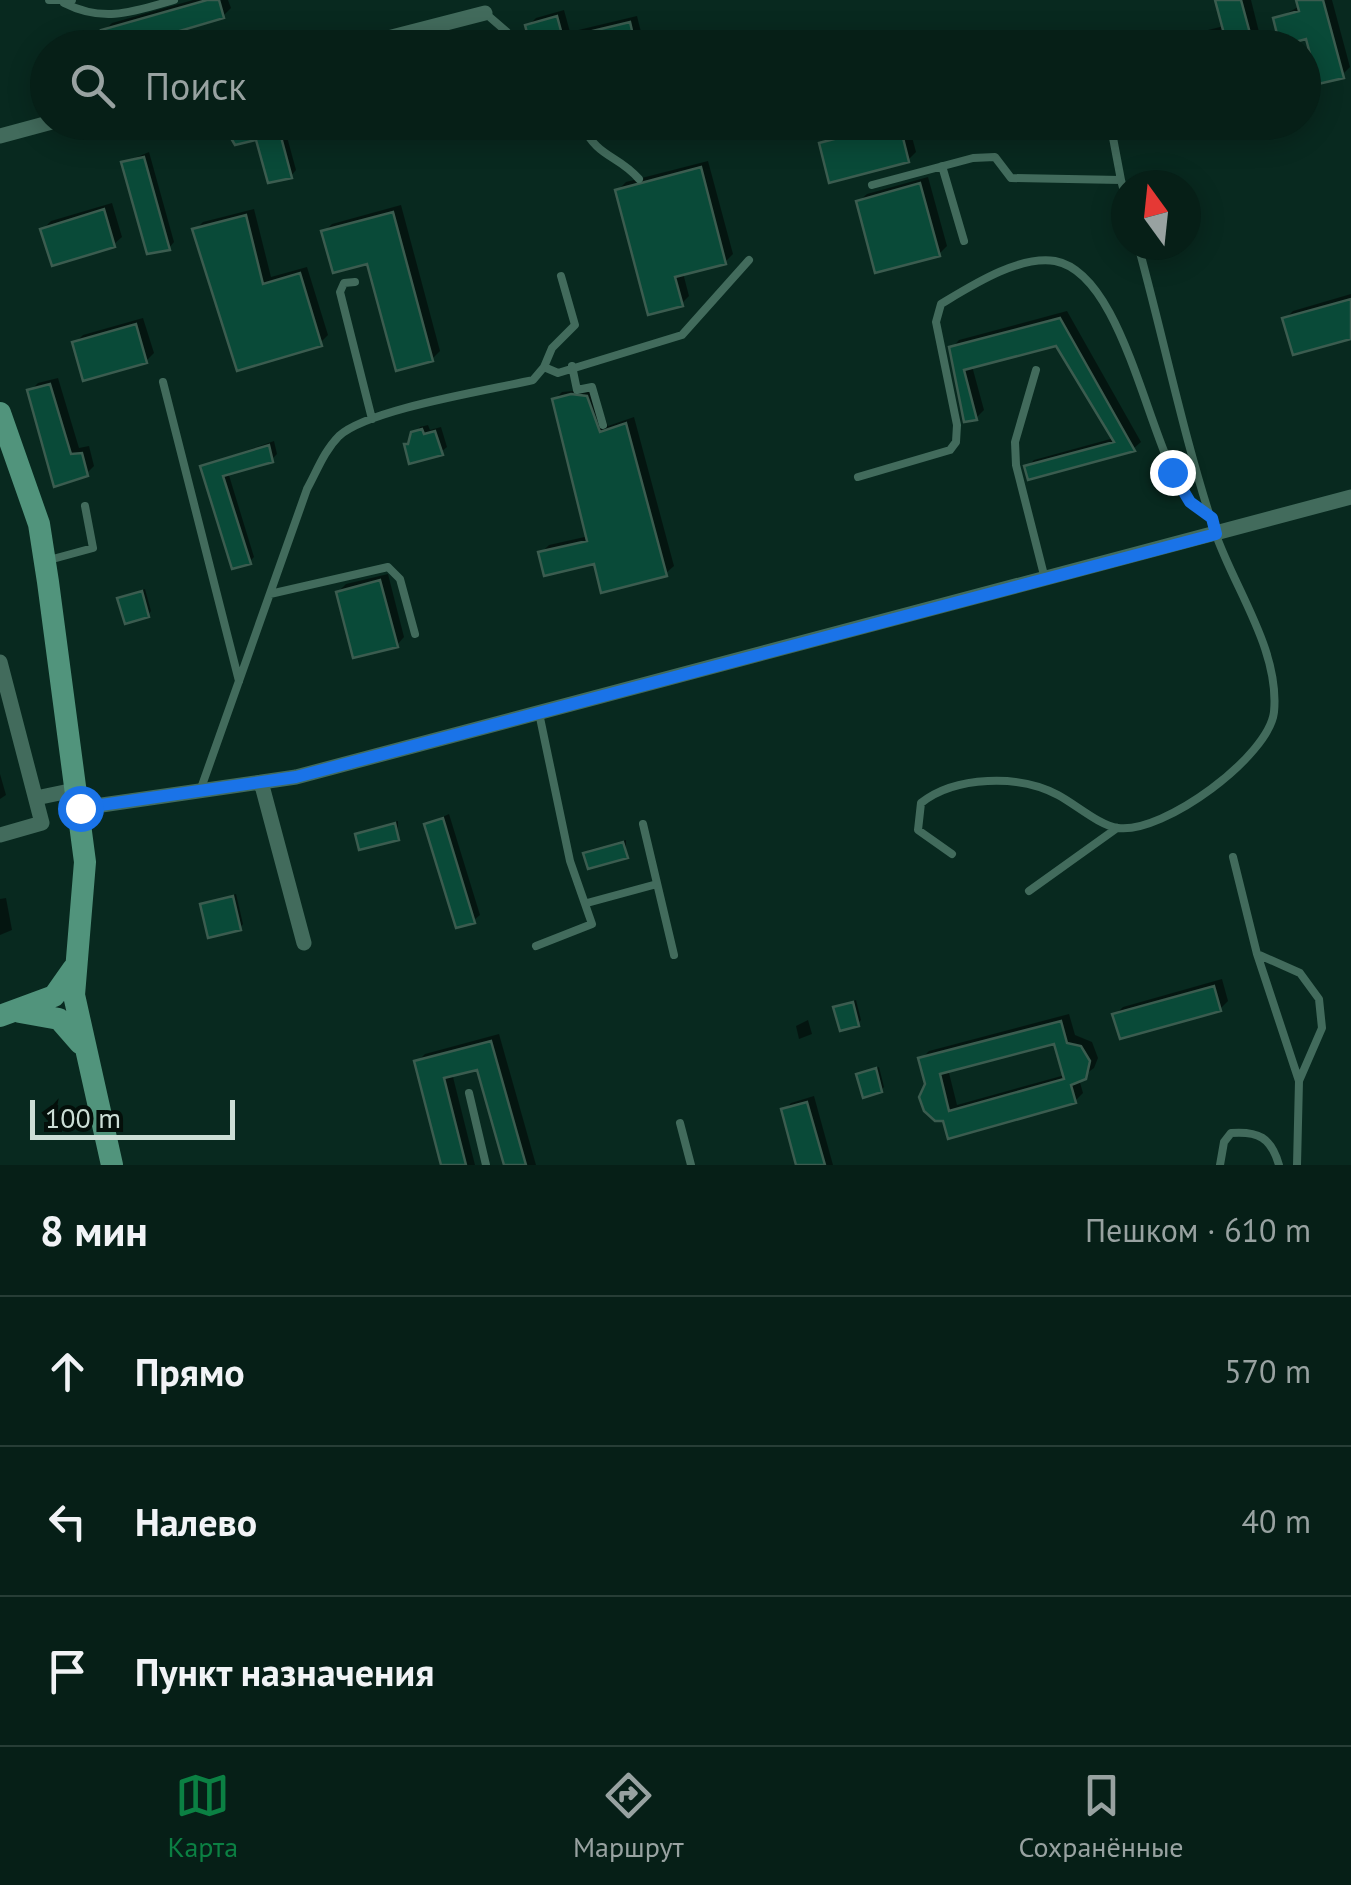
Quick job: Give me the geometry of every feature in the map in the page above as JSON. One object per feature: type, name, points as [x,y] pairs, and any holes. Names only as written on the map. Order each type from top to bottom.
[{"type":"street","points":[[418,30],[485,13]]},
{"type":"street","points":[[0,136],[30,128]]},
{"type":"street","points":[[0,413],[28,488],[45,561],[86,862],[73,968],[84,1049],[112,1165]]},
{"type":"street","points":[[36,798],[200,791],[261,782],[539,713],[1045,578],[1214,526],[1351,498]]},
{"type":"street","points":[[0,662],[42,823],[0,834]]},
{"type":"street","points":[[261,782],[304,943]]},
{"type":"street","points":[[8,1014],[54,996],[73,968]]},
{"type":"street","points":[[8,1014],[58,1018],[71,1028],[84,1049]]},
{"type":"lane","points":[[50,0],[68,1],[84,13],[109,16],[174,0]]},
{"type":"lane","points":[[485,13],[505,30]]},
{"type":"lane","points":[[592,140],[602,155],[628,166],[639,179]]},
{"type":"lane","points":[[1113,140],[1119,170]]},
{"type":"lane","points":[[872,185],[995,156],[1011,178],[1111,180]]},
{"type":"lane","points":[[942,166],[964,241]]},
{"type":"lane","points":[[544,367],[558,373],[682,335],[749,260]]},
{"type":"lane","points":[[858,478],[950,450],[956,442],[957,426],[936,322],[941,304],[1017,266],[1053,260],[1081,275],[1098,294],[1117,329],[1172,472],[1190,502],[1214,526]]},
{"type":"lane","points":[[1029,891],[1117,828],[1158,821],[1182,810],[1254,751],[1271,732],[1275,707],[1260,636],[1214,526],[1142,260]]},
{"type":"lane","points":[[200,791],[308,490],[327,450],[342,433],[372,419],[533,380],[552,348],[575,325],[561,276]]},
{"type":"lane","points":[[355,282],[344,283],[340,292],[372,419]]},
{"type":"lane","points":[[572,366],[577,390],[592,386],[603,425]]},
{"type":"lane","points":[[1036,370],[1014,442],[1016,465],[1045,578]]},
{"type":"lane","points":[[164,382],[239,681]]},
{"type":"lane","points":[[45,561],[93,548],[84,506]]},
{"type":"lane","points":[[270,594],[388,567],[400,578],[415,634]]},
{"type":"lane","points":[[536,946],[592,924],[570,861],[539,713]]},
{"type":"lane","points":[[952,854],[918,830],[922,803],[940,788],[1022,784],[1052,792],[1117,828]]},
{"type":"lane","points":[[643,824],[674,956]]},
{"type":"lane","points":[[1233,857],[1257,954],[1299,1081],[1297,1165]]},
{"type":"lane","points":[[586,904],[657,884]]},
{"type":"lane","points":[[1257,954],[1300,974],[1319,999],[1322,1028],[1299,1081]]},
{"type":"lane","points":[[469,1092],[486,1165]]},
{"type":"lane","points":[[680,1123],[691,1165]]},
{"type":"lane","points":[[1220,1165],[1224,1142],[1230,1134],[1255,1131],[1265,1137],[1280,1165]]},
{"type":"building","points":[[207,0],[219,0],[224,18],[183,30],[101,30]]},
{"type":"building","points":[[1215,0],[1241,0],[1249,30],[1223,30]]},
{"type":"building","points":[[1296,0],[1323,0],[1344,78],[1321,83],[1321,30],[1276,30],[1273,18],[1299,11]]},
{"type":"building","points":[[557,16],[561,30],[526,30],[525,25]]},
{"type":"building","points":[[630,22],[632,30],[596,30]]},
{"type":"building","points":[[256,140],[282,140],[292,178],[268,183]]},
{"type":"building","points":[[904,140],[909,162],[829,183],[819,143]]},
{"type":"building","points":[[144,157],[170,250],[147,254],[121,162]]},
{"type":"building","points":[[701,167],[726,264],[675,277],[683,306],[648,315],[615,190]]},
{"type":"building","points":[[920,183],[940,256],[875,273],[856,201]]},
{"type":"building","points":[[104,209],[115,247],[52,266],[40,229]]},
{"type":"building","points":[[393,212],[433,361],[396,371],[367,264],[333,273],[321,231]]},
{"type":"building","points":[[246,215],[263,284],[300,273],[322,346],[237,371],[192,229]]},
{"type":"building","points":[[1351,299],[1351,339],[1293,355],[1282,318]]},
{"type":"building","points":[[1060,318],[1135,451],[1028,480],[1024,466],[1114,442],[1056,346],[964,370],[977,420],[964,422],[949,347]]},
{"type":"building","points":[[136,324],[147,363],[83,381],[72,342]]},
{"type":"building","points":[[50,384],[71,454],[82,453],[88,476],[54,487],[27,390]]},
{"type":"building","points":[[571,394],[587,396],[600,432],[626,423],[667,576],[601,593],[594,564],[544,576],[538,552],[587,541],[552,399]]},
{"type":"building","points":[[422,429],[424,434],[435,431],[443,455],[409,464],[404,444],[408,444],[411,432]]},
{"type":"building","points":[[269,445],[273,462],[223,476],[251,564],[232,569],[200,466]]},
{"type":"building","points":[[380,580],[398,647],[353,658],[336,592]]},
{"type":"building","points":[[142,591],[149,617],[125,624],[117,598]]},
{"type":"building","points":[[443,818],[475,923],[456,928],[424,824]]},
{"type":"building","points":[[395,823],[399,840],[359,850],[355,834]]},
{"type":"building","points":[[623,842],[628,858],[588,869],[583,853]]},
{"type":"building","points":[[233,896],[241,930],[208,938],[200,904]]},
{"type":"building","points":[[1214,986],[1221,1011],[1120,1039],[1112,1014]]},
{"type":"building","points":[[853,1002],[859,1026],[840,1031],[833,1007]]},
{"type":"building","points":[[1061,1021],[1067,1043],[1081,1046],[1090,1061],[1086,1079],[1071,1085],[1076,1103],[948,1139],[943,1121],[935,1121],[924,1111],[919,1097],[925,1084],[918,1058]],"holes":[[[1054,1044],[1064,1079],[949,1111],[940,1074]]]},
{"type":"building","points":[[491,1041],[526,1165],[504,1165],[477,1070],[444,1078],[466,1165],[441,1165],[414,1061]]},
{"type":"building","points":[[876,1068],[882,1092],[863,1098],[856,1074]]},
{"type":"building","points":[[807,1102],[825,1165],[796,1165],[781,1109]]},
{"type":"route","points":[[80,808],[296,777],[1216,534],[1212,518],[1190,502],[1172,472]]}]
